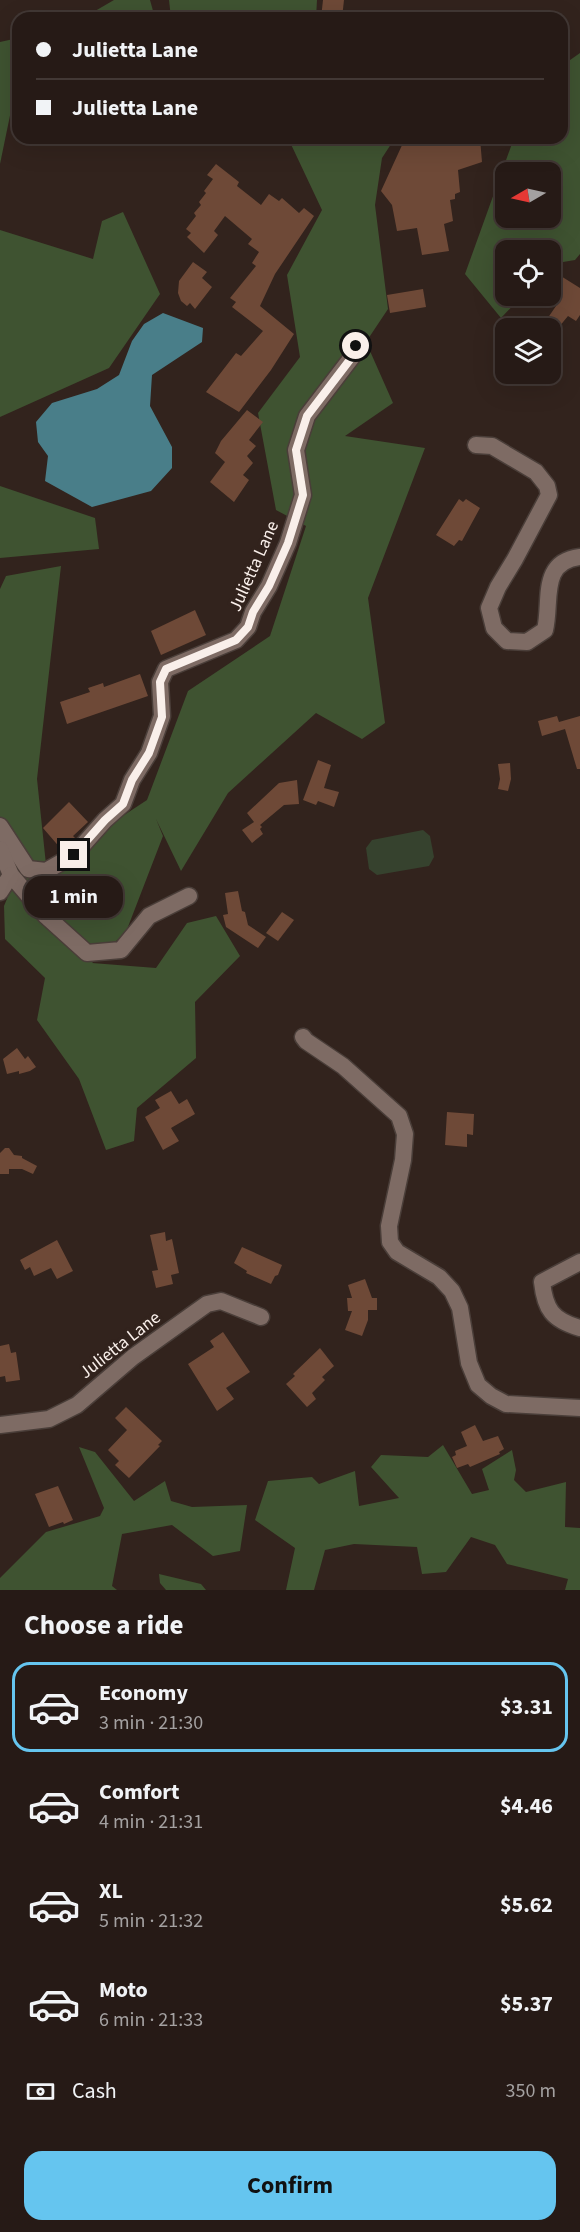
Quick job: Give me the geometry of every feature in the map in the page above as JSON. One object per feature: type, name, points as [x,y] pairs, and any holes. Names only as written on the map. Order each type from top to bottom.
[{"type":"street","name":"Julietta Lane","points":[[0,826],[28,869],[46,871],[74,855],[105,820],[123,804],[132,780],[149,753],[162,717],[160,682],[166,669],[236,640],[248,627],[253,612],[269,586],[288,543],[303,495],[296,450],[307,416],[352,357],[356,346]]},
{"type":"street","points":[[476,445],[492,446],[536,472],[547,486],[549,495],[498,586],[489,608],[494,628],[507,641],[527,642],[545,630],[549,614],[549,586],[555,569],[567,558],[580,557]]},
{"type":"street","points":[[0,849],[11,875],[46,916],[87,953],[122,950],[149,916],[189,896]]},
{"type":"street","points":[[0,892],[11,875]]},
{"type":"street","points":[[303,1036],[306,1041],[343,1066],[399,1116],[405,1134],[404,1152],[389,1226],[390,1242],[397,1252],[439,1277],[452,1291],[460,1308],[469,1363],[478,1385],[491,1396],[506,1404],[580,1408]]},
{"type":"street","points":[[580,1262],[542,1282],[545,1302],[553,1315],[580,1328]]},
{"type":"street","name":"Julietta Lane","points":[[0,1425],[49,1419],[77,1405],[133,1357],[207,1304],[221,1301],[261,1317]]},
{"type":"green space","points":[[114,0],[150,0],[153,12],[93,12]]},
{"type":"green space","points":[[169,0],[317,0],[316,12],[170,12]]},
{"type":"green space","points":[[12,39],[12,106],[0,164],[0,42]]},
{"type":"green space","points":[[580,53],[580,254],[575,260],[561,262],[561,240],[495,240],[495,306],[512,306],[501,318],[465,274],[495,191],[495,228],[561,228],[561,162],[505,162],[512,144],[568,144],[568,61]]},
{"type":"green space","points":[[291,144],[391,144],[382,158],[375,205],[388,309],[366,342],[393,403],[345,436],[425,448],[368,598],[385,723],[362,739],[316,713],[228,793],[181,871],[156,819],[163,836],[126,932],[92,963],[156,968],[187,923],[216,916],[240,956],[195,1002],[196,1058],[137,1108],[134,1141],[106,1150],[79,1079],[37,1020],[45,978],[5,939],[4,906],[11,889],[0,827],[0,589],[6,576],[61,566],[37,779],[47,874],[109,825],[147,800],[188,691],[270,636],[306,526],[276,510],[258,413],[300,357],[287,275],[322,210]]},
{"type":"green space","points":[[123,212],[160,294],[109,368],[0,417],[0,230],[93,259],[102,221]]},
{"type":"green space","points":[[0,486],[95,518],[99,549],[0,558]]},
{"type":"green space","points":[[423,830],[430,836],[434,857],[429,866],[377,875],[369,869],[366,848],[372,840]]},
{"type":"green space","points":[[443,1445],[472,1494],[489,1490],[482,1469],[512,1450],[516,1470],[514,1480],[526,1492],[566,1482],[565,1527],[580,1528],[580,1590],[565,1590],[568,1579],[507,1564],[495,1545],[471,1537],[446,1572],[422,1574],[417,1547],[354,1544],[325,1550],[314,1590],[286,1590],[295,1548],[255,1520],[268,1481],[312,1477],[319,1484],[355,1471],[359,1506],[399,1498],[371,1467],[381,1455],[428,1457]]},
{"type":"green space","points":[[79,1447],[95,1452],[134,1501],[165,1481],[171,1501],[192,1507],[247,1505],[240,1551],[213,1556],[172,1525],[122,1534],[112,1586],[117,1590],[0,1590],[0,1578],[46,1532],[100,1516],[104,1508]]},
{"type":"green space","points":[[159,1574],[201,1584],[206,1590],[166,1590],[160,1583]]},
{"type":"water","points":[[163,313],[203,328],[202,342],[152,375],[150,406],[172,447],[172,468],[151,491],[92,507],[45,481],[48,456],[38,442],[36,422],[52,403],[97,389],[119,375],[132,341],[144,324]]},
{"type":"building","points":[[323,0],[344,0],[343,12],[322,12]]},
{"type":"building","points":[[403,144],[480,144],[482,162],[458,170],[460,192],[455,194],[455,199],[450,200],[453,221],[444,224],[449,251],[422,255],[417,228],[397,231],[392,205],[381,191]]},
{"type":"building","points":[[216,164],[239,182],[237,186],[261,205],[269,194],[279,201],[282,198],[299,213],[304,208],[314,216],[275,274],[260,306],[294,334],[271,370],[239,412],[206,392],[236,353],[241,356],[263,331],[232,307],[236,302],[230,298],[256,266],[252,263],[259,252],[248,244],[252,239],[225,216],[214,231],[218,235],[204,253],[187,237],[191,233],[186,229],[196,216],[194,213],[201,205],[199,202],[206,193],[204,191],[213,179],[207,175]]},
{"type":"building","points":[[193,262],[207,272],[202,278],[212,287],[195,309],[190,303],[187,306],[181,301],[178,293],[179,281]]},
{"type":"building","points":[[561,276],[580,288],[580,315],[576,321],[568,316],[561,324],[561,318],[548,318],[556,306],[561,306]]},
{"type":"building","points":[[423,289],[426,307],[390,313],[387,295]]},
{"type":"building","points":[[247,410],[263,422],[249,440],[256,446],[247,456],[253,463],[243,475],[249,480],[234,502],[210,482],[225,462],[215,453],[221,441]]},
{"type":"building","points":[[459,499],[463,502],[466,499],[480,508],[462,541],[459,540],[454,546],[436,535]]},
{"type":"building","points":[[195,610],[206,635],[161,655],[151,631]]},
{"type":"building","points":[[140,674],[148,696],[67,724],[60,702],[90,692],[88,688],[103,683],[104,687]]},
{"type":"building","points":[[557,716],[559,722],[580,716],[580,769],[577,769],[565,729],[542,736],[538,721]]},
{"type":"building","points":[[318,760],[331,765],[324,788],[339,792],[334,807],[318,801],[316,805],[303,800]]},
{"type":"building","points":[[510,763],[511,779],[508,791],[498,789],[500,779],[498,764]]},
{"type":"building","points":[[297,780],[299,804],[284,805],[260,825],[263,834],[252,843],[242,830],[254,822],[247,813],[279,783]]},
{"type":"building","points":[[69,802],[88,822],[62,850],[43,828]]},
{"type":"building","points":[[238,891],[242,911],[245,912],[248,925],[266,937],[258,948],[226,927],[223,915],[228,914],[225,893]]},
{"type":"building","points":[[282,912],[294,920],[278,941],[266,933]]},
{"type":"building","points":[[17,1048],[25,1059],[28,1056],[36,1067],[19,1074],[19,1071],[7,1074],[3,1059]]},
{"type":"building","points":[[171,1091],[179,1104],[187,1099],[195,1114],[171,1128],[179,1141],[163,1150],[145,1117],[160,1108],[155,1100]]},
{"type":"building","points":[[447,1112],[474,1114],[473,1135],[467,1134],[467,1147],[445,1145]]},
{"type":"building","points":[[5,1148],[9,1148],[14,1155],[22,1156],[37,1166],[33,1174],[22,1169],[9,1169],[9,1174],[0,1174],[0,1153]]},
{"type":"building","points":[[165,1232],[166,1241],[172,1239],[179,1273],[171,1275],[173,1284],[156,1288],[152,1271],[158,1270],[150,1235]]},
{"type":"building","points":[[57,1240],[73,1271],[57,1279],[51,1268],[34,1276],[30,1267],[25,1270],[20,1260]]},
{"type":"building","points":[[242,1247],[282,1265],[271,1284],[246,1273],[247,1271],[234,1263]]},
{"type":"building","points":[[365,1279],[372,1298],[377,1298],[377,1310],[368,1310],[368,1320],[362,1336],[345,1330],[352,1311],[348,1311],[347,1298],[352,1298],[348,1285]]},
{"type":"building","points":[[223,1332],[250,1372],[226,1388],[234,1399],[217,1411],[188,1364],[214,1347],[210,1341]]},
{"type":"building","points":[[9,1344],[11,1353],[16,1352],[20,1380],[6,1382],[5,1376],[0,1377],[0,1346]]},
{"type":"building","points":[[320,1348],[334,1366],[322,1377],[325,1380],[312,1393],[316,1399],[307,1407],[286,1384]]},
{"type":"building","points":[[126,1407],[162,1441],[158,1445],[160,1446],[129,1478],[115,1465],[119,1461],[108,1450],[127,1430],[115,1418]]},
{"type":"building","points":[[475,1425],[483,1441],[498,1436],[504,1449],[499,1452],[500,1454],[470,1467],[468,1464],[457,1468],[452,1457],[456,1455],[455,1451],[467,1446],[461,1432]]},
{"type":"building","points":[[58,1486],[73,1520],[49,1527],[35,1494]]},
{"type":"route","points":[[74,855],[105,820],[123,804],[132,780],[149,753],[162,717],[160,682],[166,669],[236,640],[248,627],[253,612],[269,586],[288,543],[303,495],[296,450],[307,416],[352,357],[356,346]]}]
